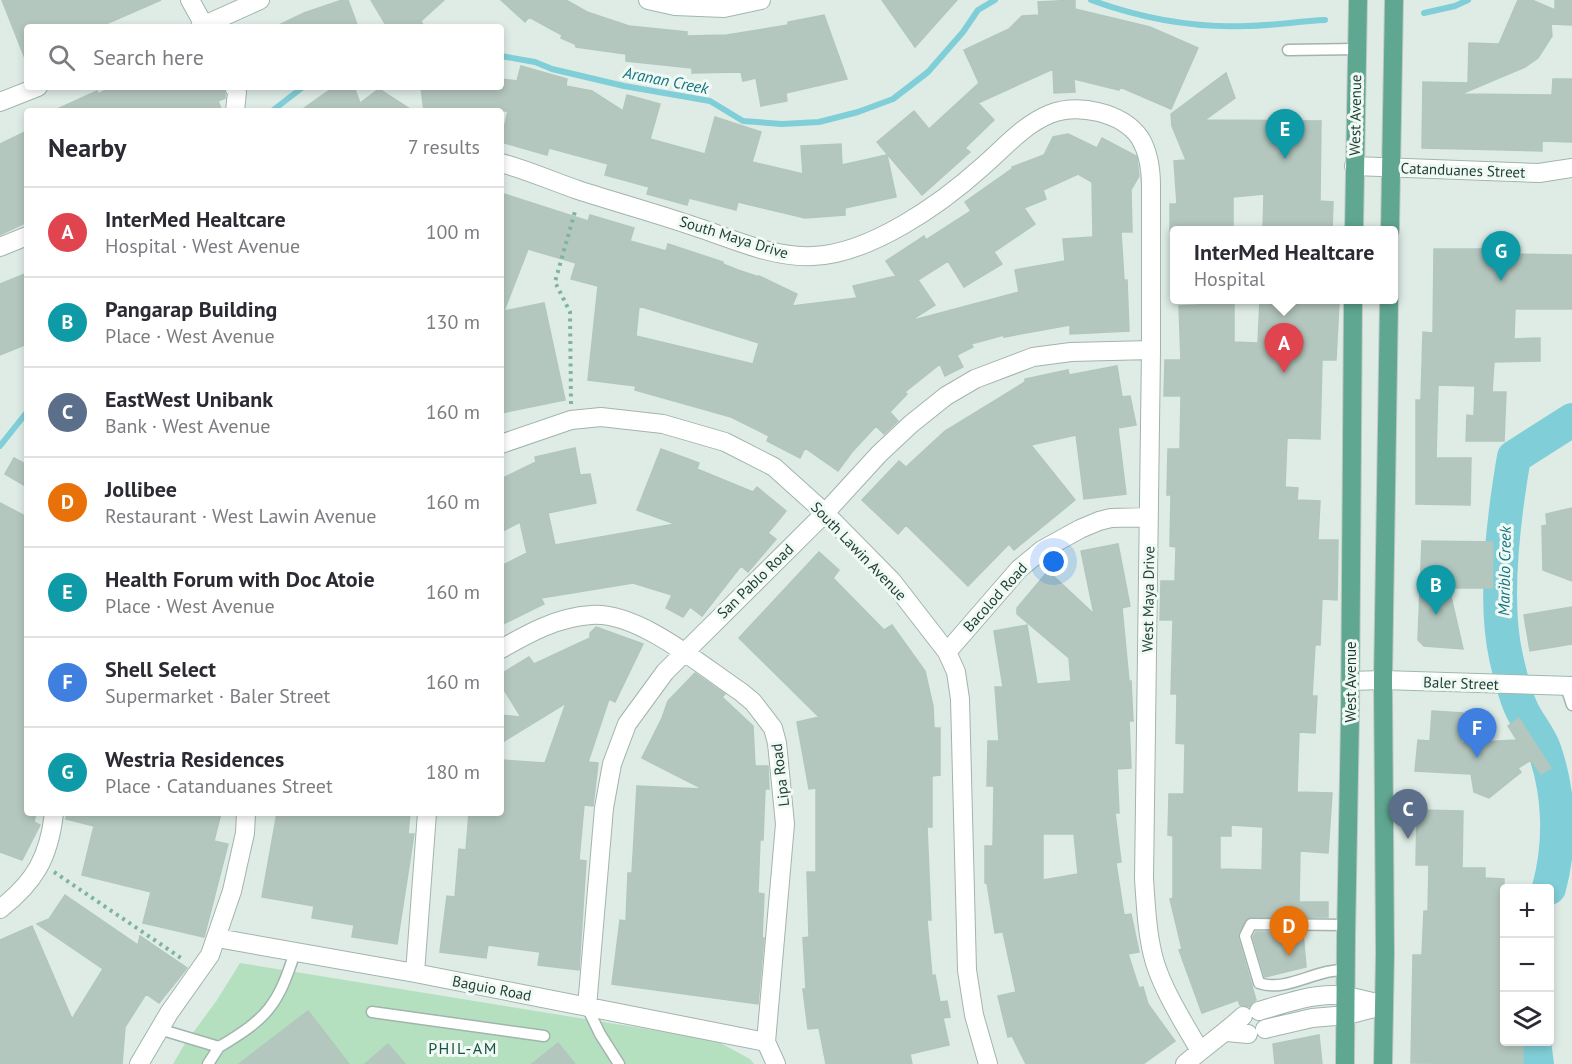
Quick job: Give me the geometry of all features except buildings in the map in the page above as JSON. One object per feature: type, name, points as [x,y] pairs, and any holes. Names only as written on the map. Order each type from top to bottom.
[{"type":"main road","points":[[1390,226],[1394,0]]},
{"type":"main road","name":"West Avenue","points":[[1354,226],[1358,8]]},
{"type":"main road","name":"West Avenue","points":[[1346,1064],[1353,304]]},
{"type":"main road","points":[[1383,1064],[1385,942],[1383,680],[1389,304]]},
{"type":"street","points":[[190,0],[202,24]]},
{"type":"street","points":[[207,24],[260,0]]},
{"type":"street","points":[[648,0],[675,6],[723,8],[761,0]]},
{"type":"street","points":[[2,97],[27,90]]},
{"type":"street","points":[[236,90],[236,108]]},
{"type":"street","name":"South Maya Drive","points":[[504,164],[755,246],[795,256],[814,256],[850,249],[912,220],[942,201],[1014,136],[1051,114],[1072,110],[1101,112],[1126,126],[1139,137]]},
{"type":"street","name":"West Maya Drive","points":[[1139,137],[1151,170],[1144,879],[1146,916],[1155,963],[1169,995],[1200,1051]]},
{"type":"street","name":"Catanduanes Street","points":[[1354,166],[1539,173],[1572,168]]},
{"type":"street","points":[[0,247],[24,237]]},
{"type":"street","name":"San Pablo Road","points":[[587,1007],[604,808],[612,764],[627,724],[652,688],[682,652],[825,513],[879,454],[946,396],[975,379],[1015,363],[1050,354],[1151,350]]},
{"type":"street","name":"South Lawin Avenue","points":[[504,443],[571,420],[601,417],[663,424],[725,442],[774,467],[825,513],[892,581],[947,652],[956,672],[960,699],[967,970],[982,1051],[988,1064]]},
{"type":"street","name":"Bacolod Road","points":[[947,652],[1020,569],[1042,550],[1062,538],[1111,518],[1149,517]]},
{"type":"street","name":"Lipa Road","points":[[504,647],[544,627],[567,619],[593,614],[615,617],[640,625],[682,652],[753,702],[773,728],[777,743],[785,824],[766,1042],[776,1064]]},
{"type":"street","name":"Baler Street","points":[[1350,681],[1383,680],[1569,687]]},
{"type":"street","points":[[0,909],[23,889],[42,864],[53,816]]},
{"type":"street","points":[[139,1064],[159,1029],[210,955],[232,891],[245,833],[246,816]]},
{"type":"street","points":[[415,973],[427,816]]},
{"type":"street","name":"Baguio Road","points":[[217,938],[415,973],[766,1042]]},
{"type":"street","points":[[1185,1064],[1214,1039],[1251,1013],[1307,998],[1332,995],[1383,1005]]},
{"type":"street","points":[[1227,1032],[1257,1031],[1312,1018],[1347,1015],[1383,1005]]},
{"type":"lane","points":[[1288,50],[1357,49]]},
{"type":"lane","points":[[1569,687],[1572,705]]},
{"type":"lane","points":[[1347,926],[1251,924],[1245,936],[1259,983],[1270,987],[1335,969],[1347,970]]},
{"type":"lane","points":[[208,1064],[219,1047],[249,1029],[270,1008],[284,987],[296,952]]},
{"type":"lane","points":[[587,1007],[600,1034],[619,1064]]},
{"type":"lane","points":[[372,1012],[544,1036]]},
{"type":"lane","points":[[159,1029],[219,1047]]},
{"type":"path","points":[[571,420],[570,312],[555,282],[581,191]]},
{"type":"path","points":[[42,864],[200,971]]},
{"type":"green space","points":[[240,963],[715,1040],[750,1059],[754,1064],[173,1064]]},
{"type":"waterway","name":"Aranan Creek","points":[[504,57],[535,62],[552,69],[624,86],[710,101],[743,121],[782,124],[819,122],[858,112],[893,99],[928,72],[963,32],[978,10],[995,0]]},
{"type":"waterway","name":"Aranan Creek","points":[[1091,0],[1148,17],[1207,25],[1256,26],[1325,20]]},
{"type":"waterway","points":[[1424,13],[1455,6],[1468,0]]},
{"type":"waterway","name":"Aranan Creek","points":[[276,108],[299,90]]},
{"type":"waterway","name":"Aranan Creek","points":[[0,446],[24,416]]},
{"type":"waterway","name":"Mariblo Creek","points":[[1550,884],[1556,854],[1556,801],[1544,749],[1524,715],[1512,684],[1502,634],[1501,557],[1514,457],[1572,420]]},
{"type":"waterway","name":"Mariblo Creek","points":[[1535,1046],[1537,1064]]},
{"type":"place","name":"Health Forum with Doc Atoie","points":[[1285,159]]},
{"type":"place","name":"Westria Residences","points":[[1501,281]]},
{"type":"place","name":"InterMed Healtcare","points":[[1284,373]]},
{"type":"place","name":"Pangarap Building","points":[[1436,615]]},
{"type":"place","name":"Shell Select","points":[[1477,758]]},
{"type":"place","name":"EastWest Unibank","points":[[1408,839]]},
{"type":"place","name":"Jollibee","points":[[1289,956]]},
{"type":"district","name":"PHIL-AM","points":[[463,1048]]}]
